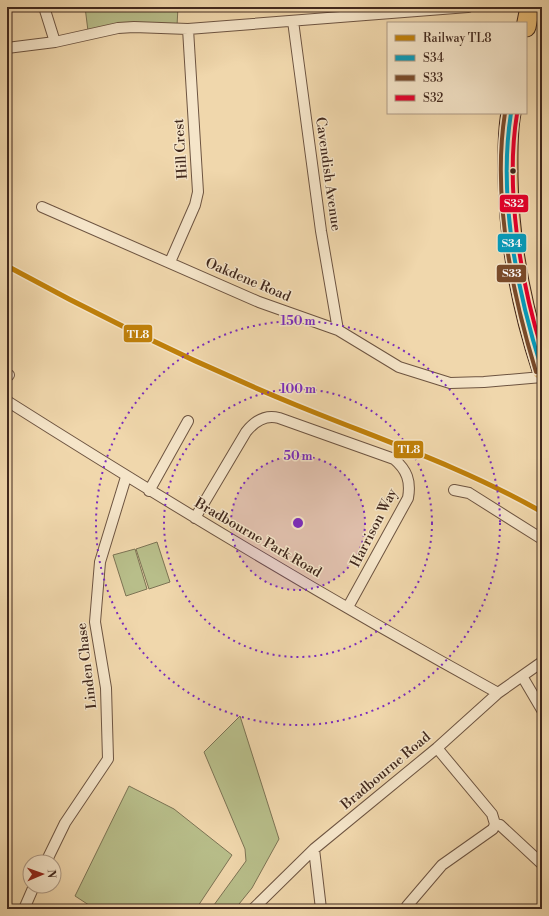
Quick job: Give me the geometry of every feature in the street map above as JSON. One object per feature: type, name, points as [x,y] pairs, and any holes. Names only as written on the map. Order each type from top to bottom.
[{"type":"highway","points":[[526,22],[527,8]]},
{"type":"highway","points":[[510,114],[507,134],[509,207],[514,262],[527,323],[542,370]]},
{"type":"street","points":[[44,7],[55,42]]},
{"type":"street","points":[[7,48],[55,42],[118,28],[147,26],[188,29],[293,21],[365,11],[468,7]]},
{"type":"street","name":"Cavendish Avenue","points":[[293,21],[321,231],[338,330]]},
{"type":"street","name":"Hill Crest","points":[[170,262],[195,204],[198,192],[188,29]]},
{"type":"street","name":"Oakdene Road","points":[[42,207],[259,302],[338,330],[399,367],[450,383],[484,382],[542,377]]},
{"type":"street","name":"Bradbourne Park Road","points":[[7,401],[126,477],[194,518],[383,630],[498,694]]},
{"type":"street","name":"Harrison Way","points":[[194,518],[246,432],[254,423],[266,417],[279,418],[394,459],[400,464],[407,474],[409,486],[408,498],[348,608]]},
{"type":"street","points":[[149,491],[188,421]]},
{"type":"street","name":"Linden Chase","points":[[50,854],[65,823],[108,759],[106,688],[95,622],[100,562],[126,477]]},
{"type":"street","points":[[454,490],[469,493],[542,539]]},
{"type":"street","name":"Bradbourne Road","points":[[253,909],[314,849],[436,748],[498,694],[542,662]]},
{"type":"street","points":[[522,676],[542,710]]},
{"type":"street","points":[[408,909],[407,906],[442,865],[493,829],[495,824],[492,814],[436,748]]},
{"type":"street","points":[[495,824],[500,825],[542,864]]},
{"type":"street","points":[[314,849],[321,909]]},
{"type":"street","points":[[24,909],[31,894]]},
{"type":"green space","points":[[85,7],[178,7],[177,26],[88,31]]},
{"type":"green space","points":[[157,542],[170,582],[149,589],[136,549]]},
{"type":"green space","points":[[135,549],[147,589],[126,596],[113,555]]},
{"type":"green space","points":[[240,716],[279,839],[252,888],[235,909],[211,909],[246,861],[245,849],[204,752]]},
{"type":"green space","points":[[129,786],[174,809],[232,855],[196,909],[95,909],[75,896]]},
{"type":"rail line","name":"TL8","points":[[7,266],[113,322],[186,356],[296,405],[451,467],[542,512]]},
{"type":"transit line","name":"S33","points":[[505,114],[501,177],[507,244],[519,310],[536,372]]},
{"type":"transit line","name":"S34","points":[[511,114],[507,177],[512,243],[525,308],[542,370]]},
{"type":"transit line","name":"S32","points":[[517,114],[513,172],[517,233],[527,294],[542,350]]}]
